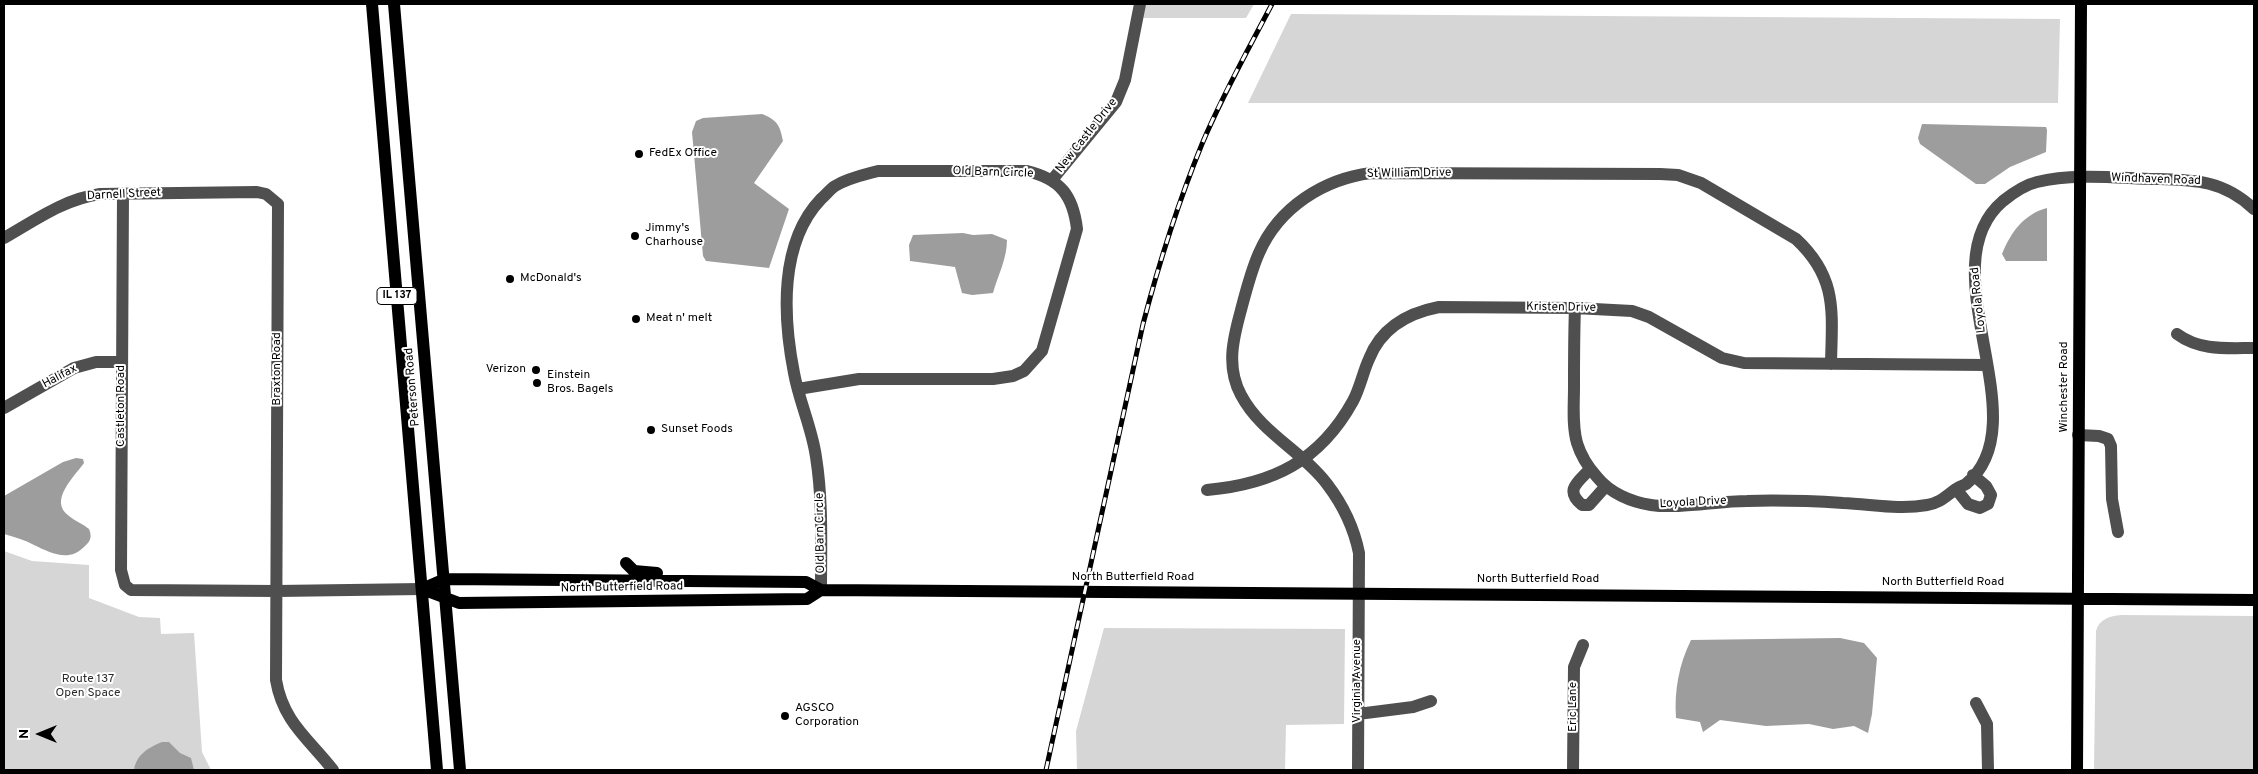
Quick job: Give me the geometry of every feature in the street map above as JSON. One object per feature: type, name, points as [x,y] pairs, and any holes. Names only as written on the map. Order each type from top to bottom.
[{"type":"main road","name":"Peterson Road","points":[[372,4],[437,770]]},
{"type":"main road","name":"Peterson Road","points":[[394,4],[447,599],[460,769]]},
{"type":"main road","name":"Winchester Road","points":[[2077,770],[2081,4]]},
{"type":"main road","points":[[626,563],[634,571],[726,577],[739,582]]},
{"type":"main road","name":"North Butterfield Road","points":[[422,589],[445,579],[617,580],[806,582],[821,590],[1358,592],[2254,600]]},
{"type":"main road","points":[[617,580],[649,601]]},
{"type":"main road","name":"North Butterfield Road","points":[[422,589],[459,603],[807,599],[821,590]]},
{"type":"main road","name":"Peterson Road","points":[[429,681],[429,770]]},
{"type":"street","name":"New Castle Drive","points":[[1052,180],[1116,102],[1125,80],[1140,4]]},
{"type":"street","name":"Old Barn Circle","points":[[798,389],[860,379],[993,379],[1013,376],[1024,371],[1042,351],[1076,229],[1075,213],[1070,200],[1052,180],[1044,175],[1027,171],[878,171],[855,177],[833,187],[816,205],[800,228],[793,249],[787,296],[787,327],[794,374],[798,389],[816,455],[820,488],[821,590]]},
{"type":"street","name":"St William Drive","points":[[1358,592],[1359,553],[1355,532],[1327,483],[1263,425],[1250,410],[1233,376],[1231,350],[1250,275],[1259,251],[1271,231],[1301,200],[1334,182],[1353,175],[1371,173],[1660,174],[1693,179],[1796,239],[1810,252],[1822,269],[1830,292],[1831,364]]},
{"type":"street","name":"Windhaven Road","points":[[2080,177],[2196,180],[2220,186],[2252,204]]},
{"type":"street","name":"Loyola Road","points":[[1965,483],[1986,456],[1992,429],[1974,266],[1979,235],[1987,218],[1997,206],[2026,186],[2056,178],[2080,177]]},
{"type":"street","name":"Darnell Street","points":[[4,238],[58,207],[84,196],[123,193],[225,192]]},
{"type":"street","name":"Braxton Road","points":[[225,192],[266,194],[278,204],[277,591]]},
{"type":"street","name":"Castleton Road","points":[[123,193],[122,578],[125,585],[131,590],[157,590]]},
{"type":"street","name":"Kristen Drive","points":[[1207,490],[1262,481],[1278,474],[1324,441],[1344,417],[1354,399],[1370,356],[1380,338],[1408,316],[1439,307],[1622,309],[1649,317],[1704,349],[1729,360],[1744,363],[1986,365]]},
{"type":"street","name":"Loyola Drive","points":[[1574,308],[1574,417],[1578,446],[1590,469],[1606,486],[1633,501],[1658,506],[1786,501],[1908,508],[1932,504],[1951,495],[1965,483]]},
{"type":"street","points":[[2177,334],[2194,344],[2212,348],[2254,348]]},
{"type":"street","name":"Halifax","points":[[4,408],[74,368],[85,364],[122,362]]},
{"type":"street","points":[[2078,435],[2100,436],[2108,439],[2111,446],[2112,499],[2118,532]]},
{"type":"street","points":[[1590,469],[1575,484],[1572,493],[1575,499],[1582,505],[1589,505],[1606,486]]},
{"type":"street","name":"North Butterfield Road","points":[[157,590],[422,589]]},
{"type":"street","points":[[277,591],[276,680],[282,706],[298,730],[333,770]]},
{"type":"street","name":"Virginia Avenue","points":[[1358,592],[1358,770]]},
{"type":"street","name":"Eric Lane","points":[[1574,770],[1574,667],[1583,645]]},
{"type":"street","points":[[1358,714],[1412,707],[1431,701]]},
{"type":"street","points":[[1976,703],[1987,724],[1988,770]]},
{"type":"green space","points":[[1145,4],[1254,4],[1246,18],[1143,18]]},
{"type":"green space","points":[[1291,14],[2060,19],[2058,103],[1248,103]]},
{"type":"green space","name":"Route 137 Open Space","points":[[4,551],[32,561],[89,565],[89,598],[139,617],[160,618],[161,634],[194,633],[202,752],[211,770],[4,770]]},
{"type":"green space","points":[[2121,615],[2254,616],[2254,770],[2094,770],[2096,631],[2102,621]]},
{"type":"green space","points":[[1104,628],[1345,629],[1344,724],[1286,725],[1285,770],[1077,770],[1076,731]]},
{"type":"shaded area","points":[[762,114],[771,118],[777,124],[783,141],[754,183],[789,209],[769,268],[706,261],[703,256],[692,132],[696,121],[703,118]]},
{"type":"shaded area","points":[[1922,124],[2046,127],[2046,152],[2010,167],[1985,184],[1976,184],[1920,144],[1918,138]]},
{"type":"shaded area","points":[[2047,208],[2047,261],[2006,261],[2002,254],[2014,231],[2025,219]]},
{"type":"shaded area","points":[[963,233],[973,235],[992,234],[1007,240],[1004,260],[993,293],[972,295],[962,293],[955,267],[910,261],[909,245],[913,235]]},
{"type":"shaded area","points":[[76,458],[83,459],[84,463],[69,482],[62,496],[61,503],[63,510],[69,516],[89,529],[90,540],[87,544],[73,554],[60,555],[4,534],[4,496],[63,462]]},
{"type":"shaded area","points":[[1840,638],[1864,643],[1877,658],[1872,714],[1868,733],[1854,726],[1833,729],[1809,724],[1766,726],[1720,720],[1703,732],[1700,722],[1676,718],[1678,678],[1691,640]]},
{"type":"shaded area","points":[[162,742],[169,742],[180,753],[191,758],[194,770],[134,770],[137,760],[144,752]]},
{"type":"railway","points":[[1046,770],[1143,324],[1156,278],[1177,211],[1202,144],[1272,4]]},
{"type":"place","name":"FedEx Office","points":[[639,154]]},
{"type":"place","name":"Jimmy's Charhouse","points":[[635,236]]},
{"type":"place","name":"McDonald's","points":[[510,279]]},
{"type":"place","name":"Meat n' melt","points":[[636,319]]},
{"type":"place","name":"Verizon","points":[[536,370]]},
{"type":"place","name":"Einstein Bros. Bagels","points":[[537,383]]},
{"type":"place","name":"Sunset Foods","points":[[651,430]]},
{"type":"place","name":"AGSCO Corporation","points":[[785,716]]}]
